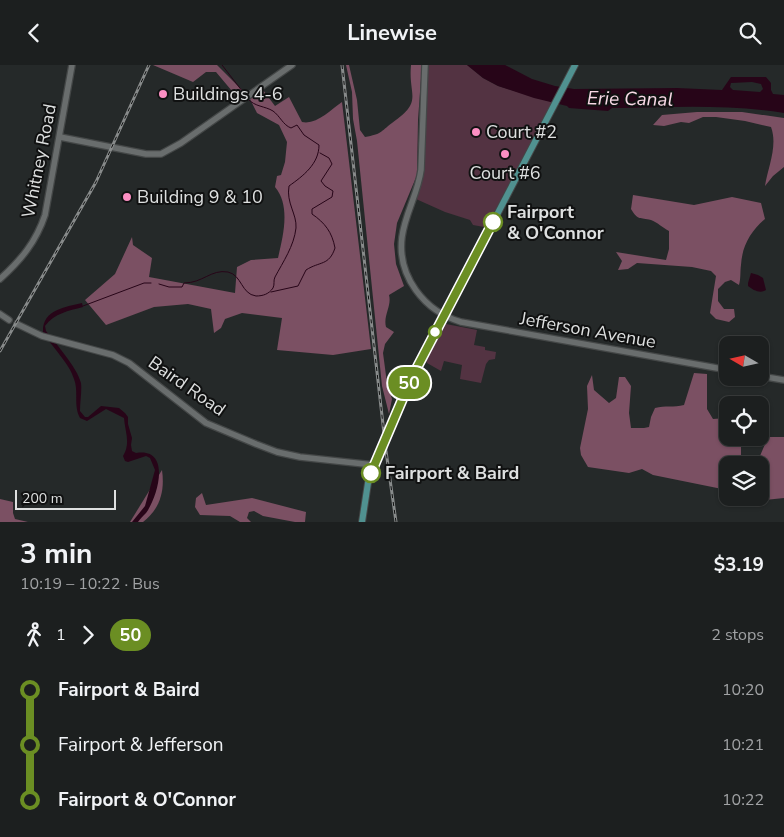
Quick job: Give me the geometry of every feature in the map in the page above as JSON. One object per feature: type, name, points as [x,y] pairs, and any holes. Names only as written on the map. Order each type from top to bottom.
[{"type":"main road","points":[[362,522],[368,483],[405,391],[576,65]]},
{"type":"street","name":"Whitney Road","points":[[0,279],[27,252],[40,230],[48,205],[72,65]]},
{"type":"street","points":[[60,137],[146,154],[161,154],[181,143],[292,65]]},
{"type":"street","name":"Jefferson Avenue","points":[[425,65],[421,169],[418,186],[404,225],[401,248],[405,270],[412,286],[428,304],[444,315],[461,322],[719,368]]},
{"type":"street","points":[[0,314],[9,320]]},
{"type":"street","name":"Baird Road","points":[[17,324],[42,336],[108,353],[129,363],[206,423],[256,444],[300,457],[374,465]]},
{"type":"street","points":[[769,378],[784,380]]},
{"type":"shaded area","points":[[153,65],[217,65],[244,92],[237,97],[216,72],[206,72],[193,82]]},
{"type":"shaded area","points":[[346,65],[349,65],[357,100],[360,130],[365,137],[380,132],[408,109],[412,97],[411,65],[422,65],[417,175],[397,223],[394,244],[396,264],[404,286],[389,295],[390,299],[385,323],[386,327],[394,332],[385,344],[383,353],[387,383],[392,399],[389,414],[382,386],[357,141],[353,119],[352,92]]},
{"type":"shaded area","points":[[427,65],[467,65],[483,78],[498,86],[552,102],[490,220],[484,227],[473,225],[470,220],[445,212],[416,199],[422,176],[425,141]]},
{"type":"shaded area","points":[[263,90],[275,106],[289,97],[302,122],[318,119],[342,102],[371,349],[333,355],[277,350],[282,318],[242,313],[225,319],[221,328],[214,333],[211,309],[188,304],[154,307],[106,325],[85,300],[115,274],[132,237],[133,245],[152,258],[149,277],[235,293],[237,267],[251,260],[278,258],[284,212],[283,203],[275,187],[277,176],[281,175],[285,162],[287,142],[279,125],[257,113],[250,99]]},
{"type":"shaded area","points":[[697,112],[742,112],[784,118],[784,167],[765,186],[773,149],[771,127],[716,117],[703,117],[689,123],[681,122],[664,126],[653,125],[662,115]]},
{"type":"shaded area","points":[[633,195],[694,205],[732,197],[761,203],[765,219],[755,229],[745,245],[739,285],[731,280],[725,282],[718,289],[718,301],[724,309],[734,309],[735,317],[729,322],[716,319],[710,313],[716,276],[711,271],[692,267],[637,263],[628,269],[618,270],[622,261],[616,252],[666,260],[669,249],[669,231],[653,221],[636,215],[631,209]]},
{"type":"shaded area","points":[[446,324],[477,330],[474,345],[496,352],[495,359],[489,360],[486,364],[481,383],[460,379],[462,365],[444,361],[441,371],[427,363],[426,361]]},
{"type":"shaded area","points":[[694,373],[707,374],[707,409],[713,419],[719,419],[719,446],[741,446],[741,456],[719,456],[719,488],[653,475],[642,469],[629,473],[588,467],[581,455],[580,448],[588,409],[587,386],[592,375],[594,390],[609,403],[616,398],[619,377],[625,377],[631,386],[629,413],[631,428],[649,427],[655,408],[684,405]]},
{"type":"shaded area","points":[[769,437],[784,437],[784,498],[769,500],[769,456],[760,456],[764,446],[769,446]]},
{"type":"shaded area","points":[[162,470],[162,492],[154,511],[143,522],[130,522]]},
{"type":"shaded area","points":[[202,493],[206,505],[252,498],[306,512],[305,522],[263,516],[254,511],[249,512],[247,518],[251,522],[240,522],[230,516],[200,515],[195,507],[196,498]]},
{"type":"shaded area","points":[[0,499],[13,502],[15,519],[28,522],[0,522]]},
{"type":"water","name":"Erie Canal","points":[[467,65],[505,65],[532,79],[574,89],[677,88],[722,90],[731,77],[766,77],[771,83],[773,94],[784,95],[784,113],[722,107],[612,108],[608,111],[569,108],[498,86],[483,78]],"holes":[[[752,82],[761,84],[763,89],[760,92],[733,90],[730,87],[731,83]]]},
{"type":"water","points":[[751,273],[763,278],[766,290],[759,292],[748,286]]},
{"type":"water","points":[[82,303],[83,307],[62,313],[53,318],[45,326],[46,331],[66,356],[79,377],[81,383],[80,411],[85,417],[88,417],[101,406],[119,408],[128,417],[132,438],[132,451],[147,453],[154,458],[158,465],[159,475],[155,496],[146,513],[138,522],[132,522],[145,506],[155,470],[150,458],[146,456],[128,462],[125,461],[123,456],[127,442],[124,418],[106,409],[87,421],[80,418],[72,373],[43,332],[46,319],[50,314],[62,308]]},
{"type":"waterway","points":[[222,65],[246,96]]},
{"type":"waterway","points":[[159,284],[169,287],[182,287],[184,283],[197,281],[217,272],[228,272],[233,274],[251,295],[263,295],[270,292],[273,288],[274,278],[291,247],[295,235],[296,223],[289,198],[289,186],[305,174],[313,164],[319,145],[304,135],[297,125],[291,128],[288,127],[273,111],[254,104],[248,99]]},
{"type":"waterway","points":[[271,292],[298,286],[306,270],[327,260],[333,254],[335,248],[332,237],[321,221],[312,214],[312,209],[332,197],[333,191],[321,181],[332,164],[329,158],[320,153]]},
{"type":"waterway","points":[[83,306],[144,283],[151,283]]},
{"type":"railway","points":[[0,351],[96,182],[149,65]]},
{"type":"railway","points":[[342,65],[386,451],[396,522]]},
{"type":"bus line","name":"50","points":[[371,473],[411,379],[493,222]]},
{"type":"place","name":"Buildings 4-6","points":[[163,94]]},
{"type":"place","name":"Court #2","points":[[476,132]]},
{"type":"place","name":"Court #6","points":[[505,154]]},
{"type":"place","name":"Building 9 & 10","points":[[127,197]]},
{"type":"place","name":"Fairport & O'Connor","points":[[493,222]]},
{"type":"place","name":"Fairport & Baird","points":[[371,473]]}]
